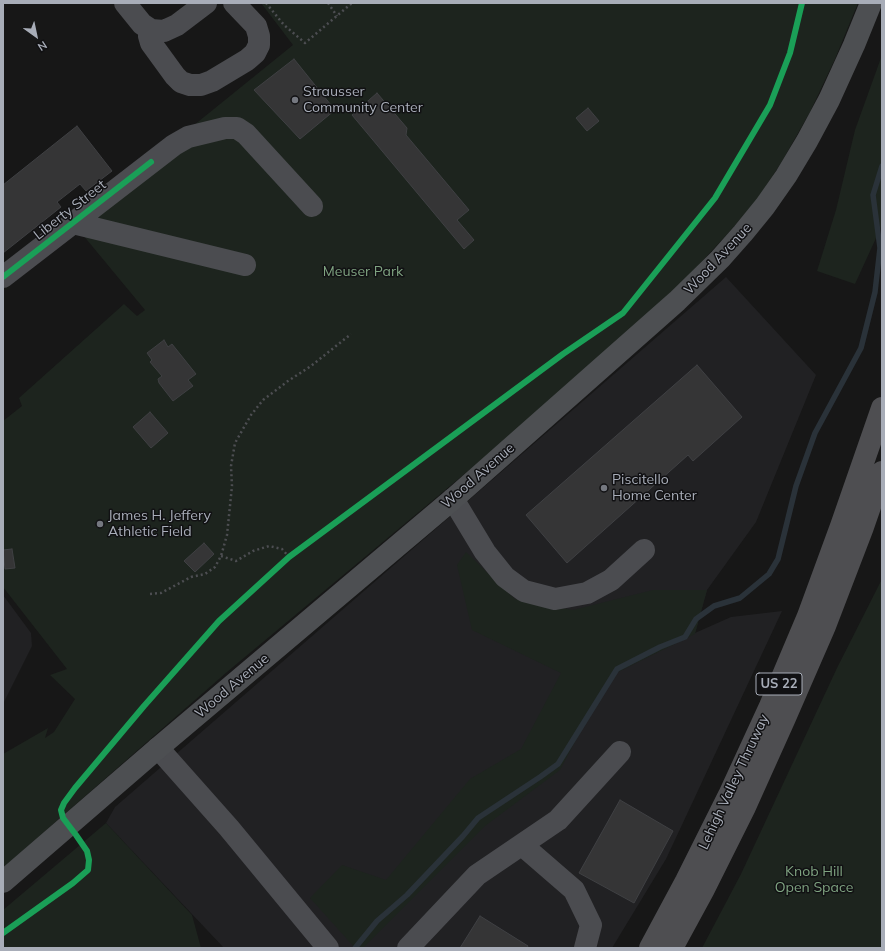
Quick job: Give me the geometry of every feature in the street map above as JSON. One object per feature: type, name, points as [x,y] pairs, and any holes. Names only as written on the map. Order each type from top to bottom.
[{"type":"highway","name":"Lehigh Valley Thruway","points":[[650,948],[715,823],[770,706],[822,579],[882,408]]},
{"type":"highway","name":"Lehigh Valley Thruway","points":[[672,948],[703,891],[745,807],[785,718],[825,626],[863,527],[882,472]]},
{"type":"main road","name":"Wood Avenue","points":[[3,882],[158,748],[453,499],[677,302],[720,259],[743,234],[765,206],[786,176],[807,141],[851,52],[872,3]]},
{"type":"street","points":[[125,3],[142,24],[151,30],[164,31],[177,25],[206,3]]},
{"type":"street","points":[[151,30],[149,36],[151,43],[175,76],[181,82],[201,85],[212,81],[247,60],[255,53],[259,45],[260,36],[256,26],[234,3]]},
{"type":"street","name":"Liberty Street","points":[[3,277],[174,145],[188,137],[224,128],[237,128],[246,134],[312,206]]},
{"type":"street","points":[[73,223],[245,265]]},
{"type":"street","points":[[453,499],[485,552],[505,577],[524,591],[555,599],[587,593],[611,580],[644,550]]},
{"type":"street","points":[[158,748],[229,828],[328,948]]},
{"type":"street","points":[[408,948],[477,875],[558,820],[620,752]]},
{"type":"street","points":[[522,845],[574,890],[591,925],[585,948]]},
{"type":"path","points":[[266,3],[284,25],[305,43],[352,3]]},
{"type":"path","points":[[328,3],[337,16]]},
{"type":"path","points":[[150,594],[161,593],[191,577],[205,574],[215,567],[221,556],[227,535],[232,486],[231,466],[235,443],[251,415],[263,400],[311,366],[351,334]]},
{"type":"path","points":[[221,556],[236,561],[253,551],[269,546],[282,549],[289,557]]},
{"type":"path","points":[[284,562],[296,552]]},
{"type":"shaded area","points":[[726,277],[816,375],[756,522],[707,590],[695,633],[731,617],[782,611],[666,859],[612,948],[224,948],[106,823],[115,807]]},
{"type":"shaded area","points":[[3,595],[31,633],[32,646],[3,704]]},
{"type":"green space","name":"Meuser Park","points":[[261,3],[858,3],[835,59],[810,112],[781,163],[758,198],[694,270],[652,310],[528,421],[227,672],[3,868],[3,754],[48,728],[45,738],[54,732],[75,699],[50,675],[67,669],[3,587],[3,421],[22,406],[19,398],[124,304],[137,316],[145,310],[73,223],[293,45]]},
{"type":"green space","points":[[882,55],[882,225],[855,284],[817,271],[836,210],[855,130]]},
{"type":"green space","points":[[466,552],[515,599],[573,610],[653,590],[707,590],[695,634],[610,676],[560,770],[485,826],[363,948],[355,948],[310,898],[342,865],[386,880],[470,779],[521,749],[561,673],[472,630],[457,565]]},
{"type":"green space","name":"Knob Hill Open Space","points":[[882,579],[882,948],[702,948],[741,874],[837,668]]},
{"type":"green space","points":[[106,823],[192,915],[201,948],[3,948],[3,910]]},
{"type":"building","name":"Strausser Community Center","points":[[294,59],[335,110],[300,139],[254,90]]},
{"type":"building","points":[[377,93],[407,128],[406,135],[469,210],[457,220],[474,240],[464,249],[352,115]]},
{"type":"building","points":[[588,108],[599,121],[587,131],[576,118]]},
{"type":"building","points":[[77,126],[112,171],[86,191],[80,184],[57,202],[61,207],[3,253],[3,185]]},
{"type":"building","points":[[164,340],[168,347],[172,344],[196,374],[188,380],[193,386],[173,401],[159,383],[158,379],[162,376],[150,362],[152,360],[147,353]]},
{"type":"building","name":"Piscitello Home Center","points":[[697,365],[742,417],[693,461],[688,455],[567,563],[526,515]]},
{"type":"building","points":[[150,412],[168,433],[151,448],[133,427]]},
{"type":"building","points":[[204,543],[214,554],[195,572],[184,561]]},
{"type":"building","points":[[12,549],[15,568],[5,569],[3,550]]},
{"type":"building","points":[[620,800],[673,831],[634,903],[579,873]]},
{"type":"building","points":[[480,916],[528,946],[527,948],[460,948]]},
{"type":"waterway","points":[[355,948],[377,921],[407,895],[478,818],[558,764],[617,669],[660,647],[685,637],[696,619],[714,606],[740,598],[769,574],[778,559],[796,486],[815,433],[861,348],[875,292],[880,248],[873,195],[882,166]]},
{"type":"cycle path","points":[[3,933],[73,883],[88,870],[89,860],[87,851],[63,818],[61,810],[64,803],[144,706],[219,621],[289,557],[563,354],[623,313],[715,198],[770,105],[790,53],[802,3]]},
{"type":"cycle path","points":[[3,277],[151,162]]},
{"type":"place","name":"Strausser Community Center","points":[[295,100]]},
{"type":"place","name":"Piscitello Home Center","points":[[604,488]]},
{"type":"place","name":"James H. Jeffery Athletic Field","points":[[100,524]]}]
